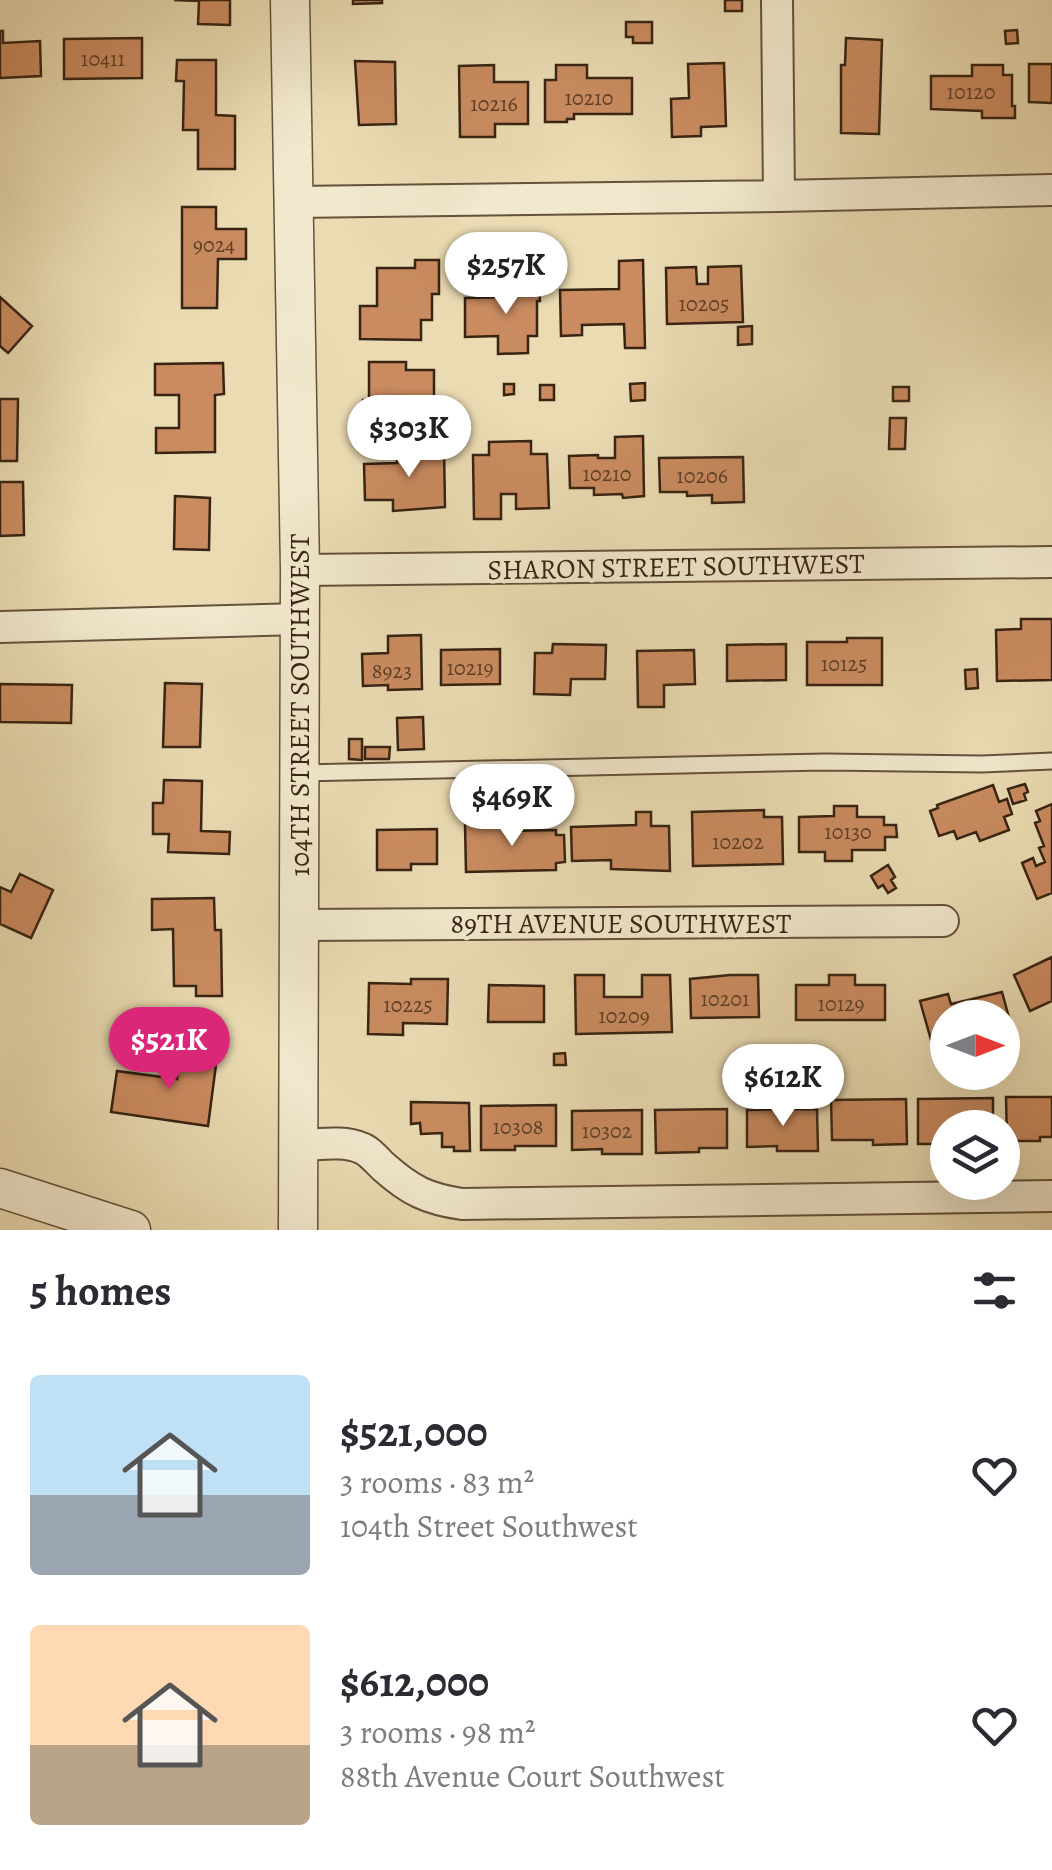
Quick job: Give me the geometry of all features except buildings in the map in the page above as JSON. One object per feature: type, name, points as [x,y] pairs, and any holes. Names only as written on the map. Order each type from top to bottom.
[{"type":"street","name":"104TH STREET SOUTHWEST","points":[[290,0],[300,570],[298,1230]]},
{"type":"street","points":[[777,0],[780,196]]},
{"type":"street","points":[[293,202],[1052,190]]},
{"type":"street","name":"SHARON STREET SOUTHWEST","points":[[300,570],[1052,562]]},
{"type":"street","points":[[0,627],[300,619]]},
{"type":"street","name":"89TH AVENUE SOUTHWEST","points":[[299,926],[943,920]]},
{"type":"street","points":[[298,1146],[363,1148],[416,1192],[433,1200],[462,1204],[1052,1196]]},
{"type":"street","points":[[0,1188],[131,1230]]},
{"type":"lane","points":[[299,772],[1052,760]]}]
